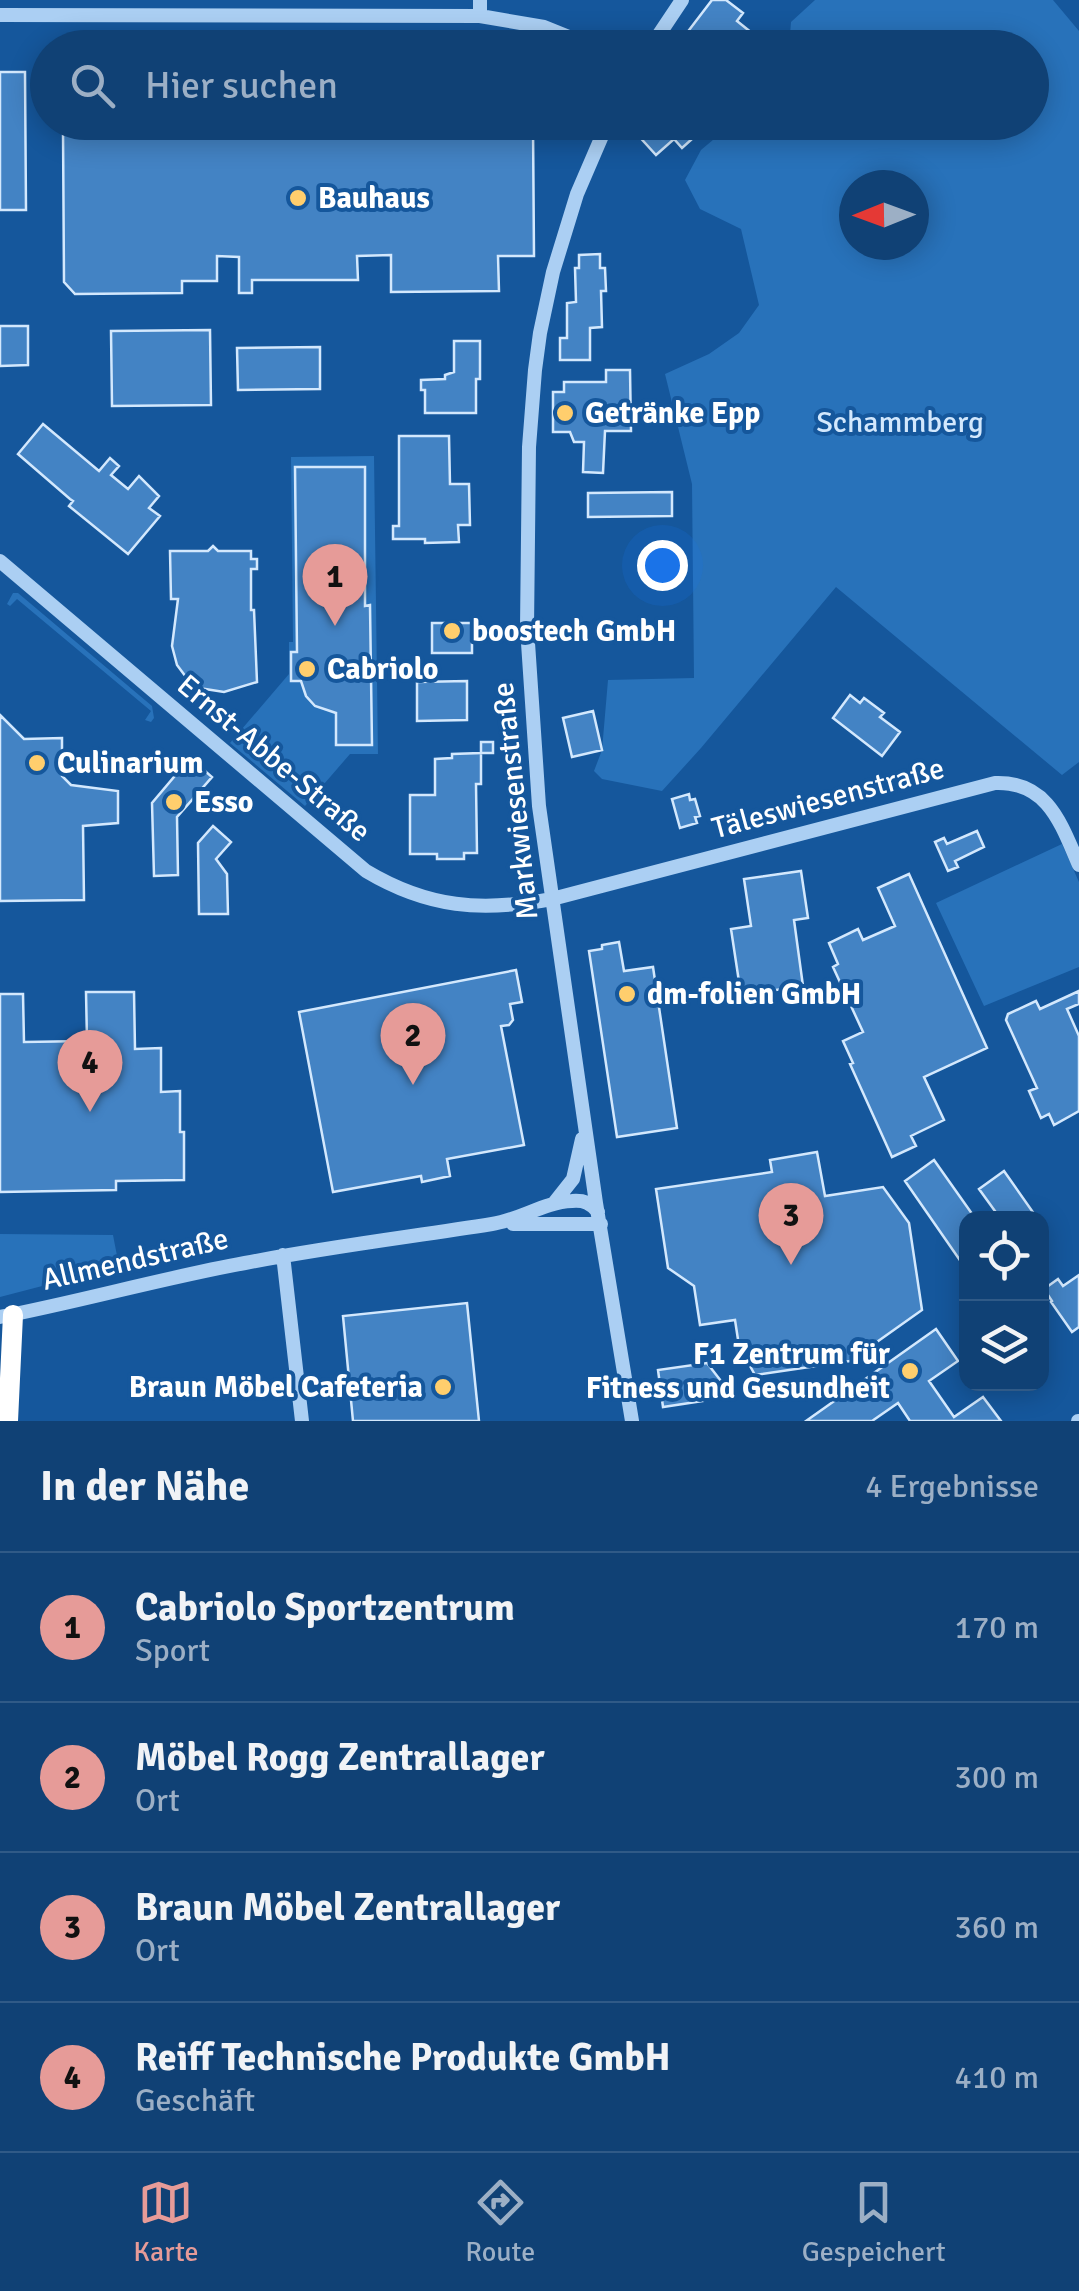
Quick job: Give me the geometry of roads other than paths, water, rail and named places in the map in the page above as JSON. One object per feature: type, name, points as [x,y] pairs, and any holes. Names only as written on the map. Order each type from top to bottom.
[{"type":"highway","points":[[6,1316],[8,1421]]},
{"type":"street","points":[[480,0],[480,16]]},
{"type":"street","points":[[662,30],[682,0]]},
{"type":"street","points":[[0,15],[480,16],[551,30]]},
{"type":"street","name":"Markwiesenstraße","points":[[600,140],[577,194],[553,272],[537,351],[531,411],[526,574],[529,682],[539,806],[632,1421]]},
{"type":"street","name":"Ernst-Abbe-Straße","points":[[0,562],[366,871],[401,890],[450,904],[500,906],[552,899]]},
{"type":"street","name":"Täleswiesenstraße","points":[[552,899],[994,783],[1026,788],[1047,802],[1079,865]]},
{"type":"street","points":[[554,1203],[573,1179],[586,1129]]},
{"type":"street","points":[[554,1203],[586,1202],[595,1208],[600,1219]]},
{"type":"street","name":"Allmendstraße","points":[[497,1224],[554,1203]]},
{"type":"street","name":"Allmendstraße","points":[[6,1316],[283,1256],[497,1224],[600,1219]]},
{"type":"street","points":[[283,1256],[302,1421]]},
{"type":"place","name":"Bauhaus","points":[[298,198]]},
{"type":"place","name":"Getränke Epp","points":[[565,413]]},
{"type":"place","name":"Cabriolo Sportzentrum","points":[[335,626]]},
{"type":"place","name":"boostech GmbH","points":[[452,631]]},
{"type":"place","name":"Cabriolo","points":[[307,669]]},
{"type":"place","name":"Culinarium","points":[[37,763]]},
{"type":"place","name":"Esso","points":[[174,802]]},
{"type":"place","name":"dm-folien GmbH","points":[[627,994]]},
{"type":"place","name":"Möbel Rogg Zentrallager","points":[[413,1085]]},
{"type":"place","name":"Reiff Technische Produkte GmbH","points":[[90,1112]]},
{"type":"place","name":"Braun Möbel Zentrallager","points":[[791,1265]]},
{"type":"place","name":"F1 Zentrum für Fitness und Gesundheit","points":[[910,1371]]},
{"type":"place","name":"Braun Möbel Cafeteria","points":[[443,1387]]},
{"type":"park label","name":"Schammberg","points":[[900,422]]}]
